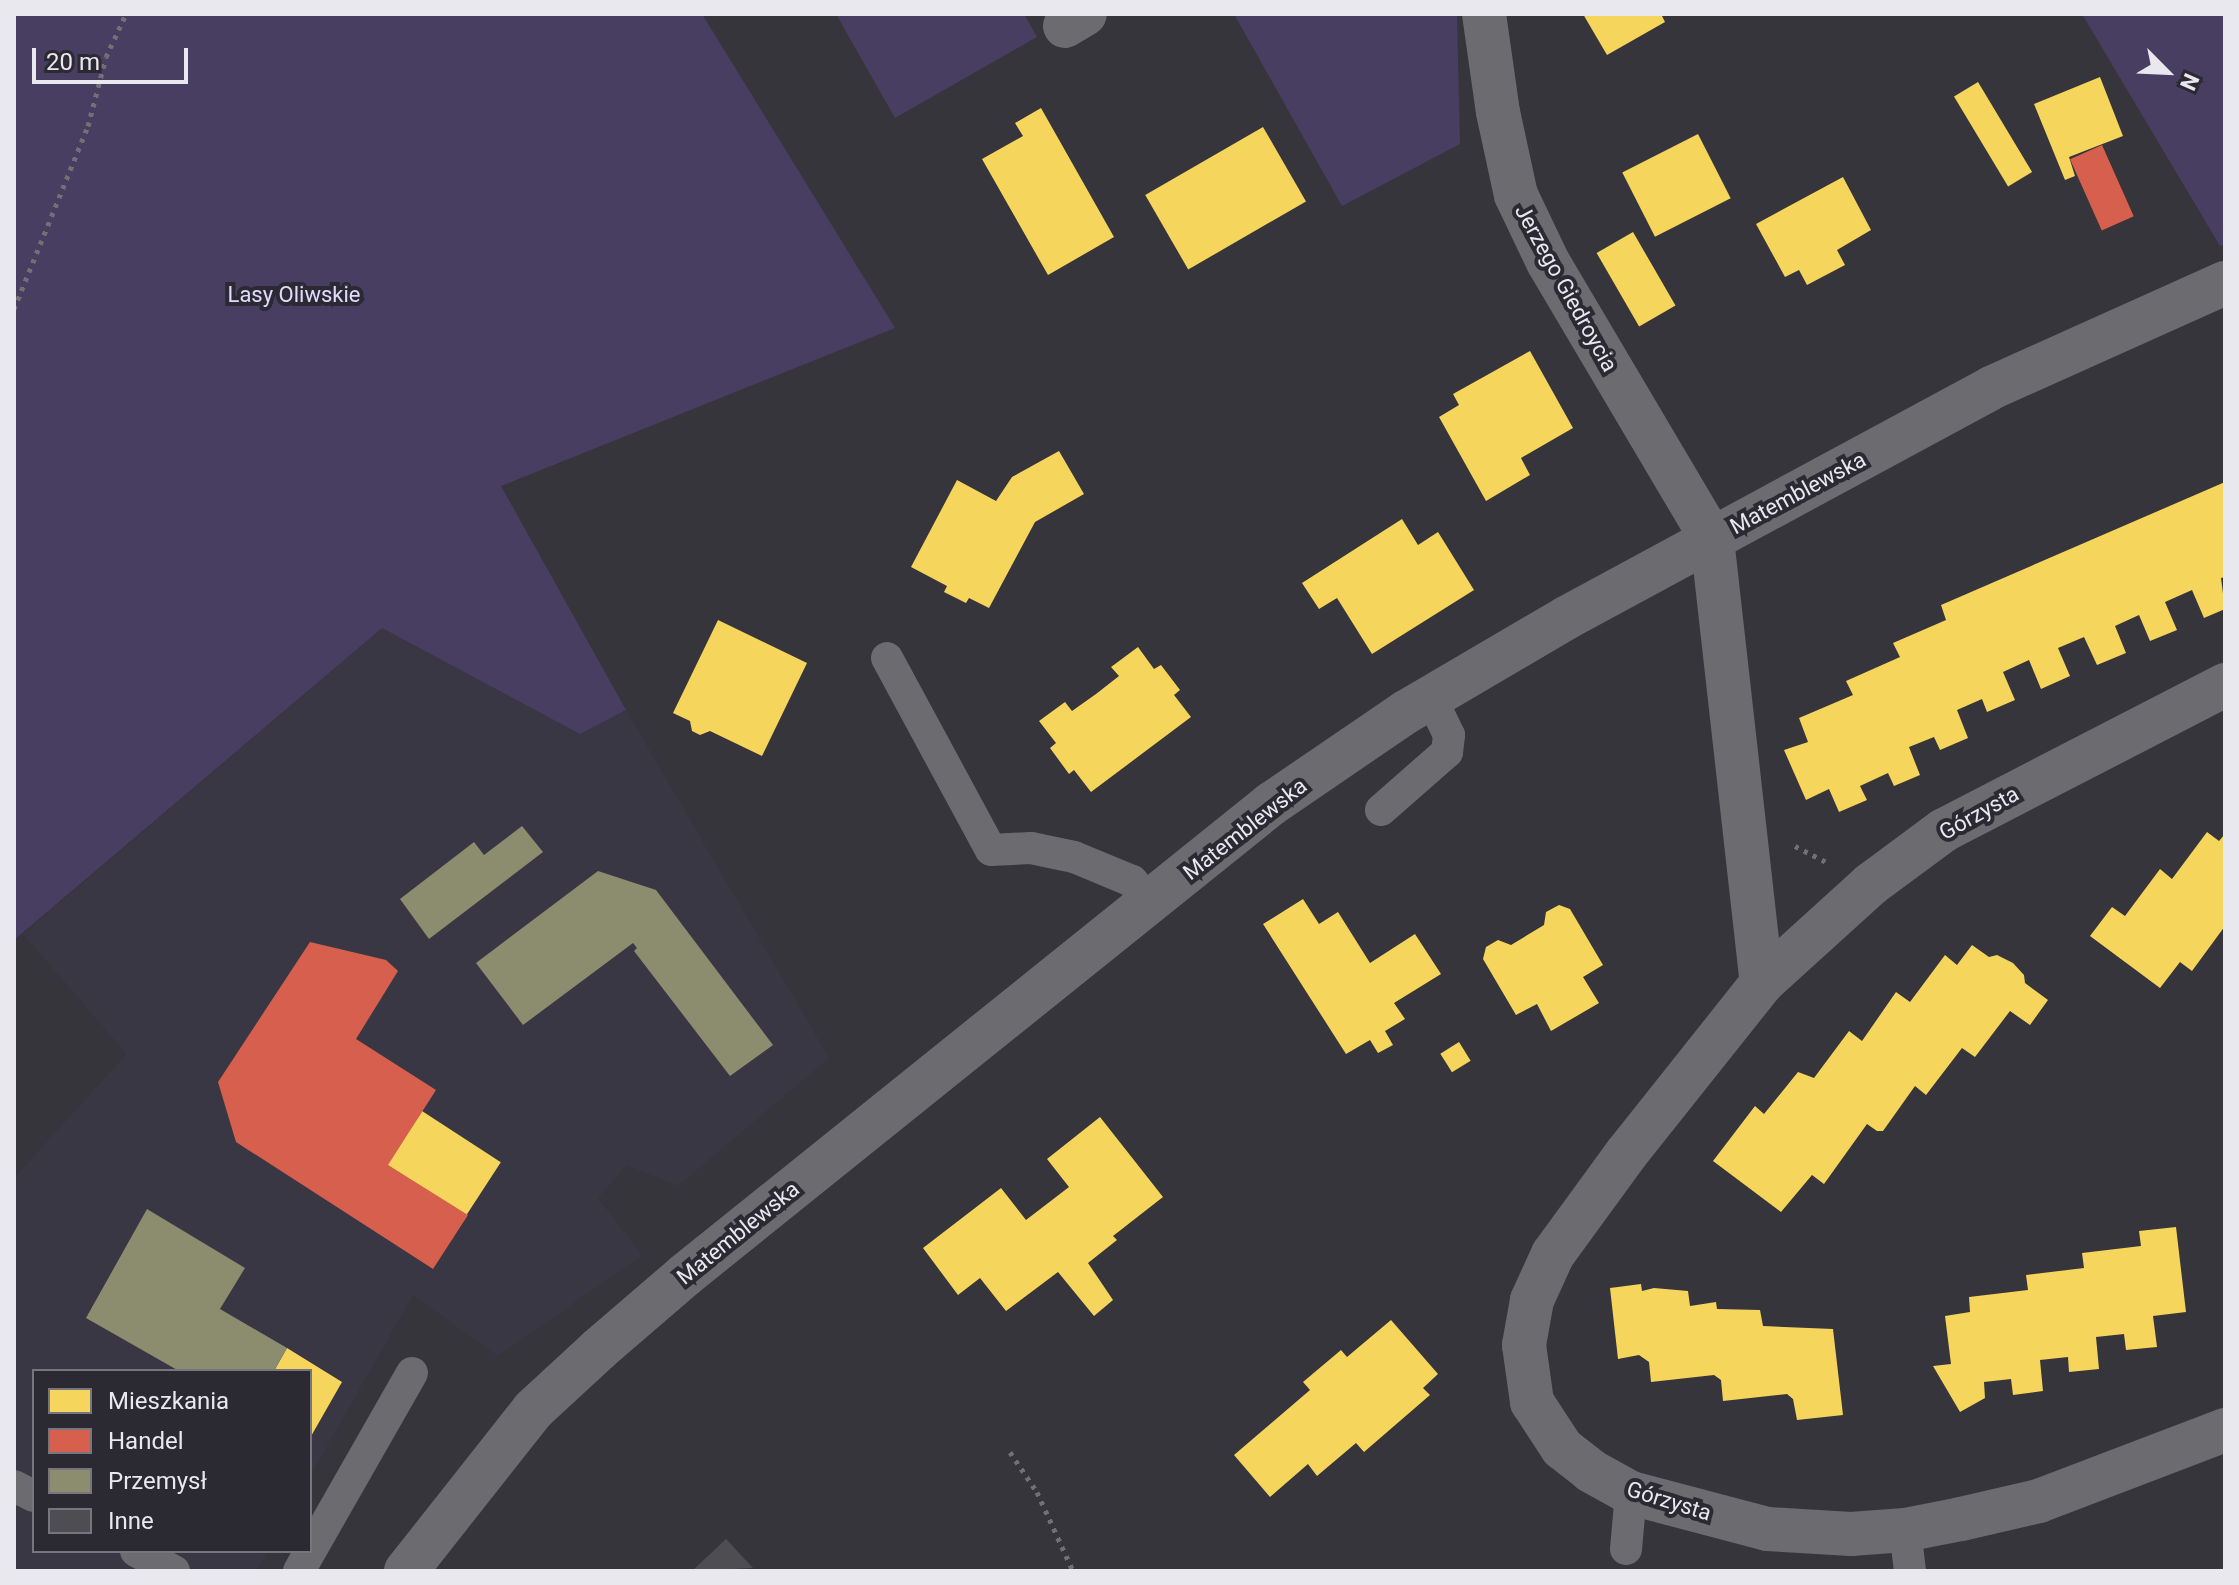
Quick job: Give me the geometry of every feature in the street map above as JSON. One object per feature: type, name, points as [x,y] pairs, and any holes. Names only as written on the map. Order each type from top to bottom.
[{"type":"street","name":"Jerzego Giedroycia","points":[[1484,14],[1498,112],[1516,195],[1548,262],[1678,487],[1712,539]]},
{"type":"street","name":"Matemblewska","points":[[406,1571],[533,1410],[599,1349],[685,1275],[1271,804],[1431,698],[1566,618],[1991,388],[2225,283]]},
{"type":"street","points":[[1712,539],[1762,983]]},
{"type":"street","name":"Górzysta","points":[[2225,685],[1944,830],[1871,884],[1762,983],[1626,1154],[1553,1254],[1532,1300],[1524,1345],[1532,1402],[1562,1448],[1591,1471],[1631,1493],[1767,1529],[1851,1534],[1908,1550],[2225,1430]]},
{"type":"lane","points":[[887,658],[991,850],[1031,848],[1074,857],[1132,881],[1151,903]]},
{"type":"lane","points":[[1381,810],[1447,752],[1449,735],[1431,698]]},
{"type":"lane","points":[[312,1548],[412,1373]]},
{"type":"lane","points":[[14,1486],[32,1495]]},
{"type":"lane","points":[[1626,1549],[1631,1493]]},
{"type":"lane","points":[[140,1553],[174,1571]]},
{"type":"lane","points":[[299,1571],[309,1553]]},
{"type":"path","points":[[14,309],[83,139],[106,57],[126,14]]},
{"type":"path","points":[[1010,1452],[1037,1492],[1073,1571]]},
{"type":"shaded area","points":[[382,628],[580,734],[626,710],[829,1058],[678,1186],[627,1165],[598,1198],[642,1255],[498,1356],[413,1295],[312,1472],[312,1369],[32,1369],[32,1553],[267,1553],[256,1571],[14,1571],[14,1178],[127,1054],[23,934]]},
{"type":"green space","name":"Lasy Oliwskie","points":[[14,14],[702,14],[895,328],[501,486],[626,710],[580,734],[382,628],[14,940]]},
{"type":"green space","points":[[836,14],[1024,14],[1037,37],[895,118]]},
{"type":"green space","points":[[1234,14],[1457,14],[1460,144],[1342,206]]},
{"type":"green space","points":[[2082,14],[2225,14],[2225,244],[2220,246]]},
{"type":"building: Mieszkania","points":[[1583,14],[1661,14],[1665,22],[1607,55]]},
{"type":"building: Mieszkania","points":[[2100,77],[2123,136],[2069,157],[2075,176],[2065,180],[2034,104]]},
{"type":"building: Mieszkania","points":[[1978,82],[2032,172],[2008,186],[1954,96]]},
{"type":"building: Mieszkania","points":[[1041,108],[1114,237],[1048,275],[982,159],[1023,136],[1015,123]]},
{"type":"building: Mieszkania","points":[[1263,127],[1306,201],[1188,269],[1145,195]]},
{"type":"building: Mieszkania","points":[[1698,134],[1731,198],[1655,237],[1622,173]]},
{"type":"building: Mieszkania","points":[[1843,177],[1871,230],[1837,250],[1845,265],[1807,285],[1799,270],[1785,277],[1756,224]]},
{"type":"building: Mieszkania","points":[[1633,232],[1676,306],[1639,327],[1597,253]]},
{"type":"building: Mieszkania","points":[[1530,351],[1573,428],[1521,458],[1530,475],[1486,501],[1439,417],[1459,405],[1453,394]]},
{"type":"building: Mieszkania","points":[[1059,451],[1084,494],[1035,522],[989,608],[969,598],[966,603],[944,592],[947,586],[911,567],[957,480],[996,501],[1012,477]]},
{"type":"building: Mieszkania","points":[[2225,482],[2225,577],[2221,578],[2225,609],[2204,618],[2192,590],[2165,602],[2177,630],[2150,641],[2139,615],[2115,626],[2126,653],[2097,665],[2084,637],[2058,648],[2070,676],[2041,689],[2029,660],[2003,672],[2015,700],[1987,712],[1982,699],[1957,710],[1968,738],[1940,750],[1934,737],[1909,747],[1920,775],[1894,786],[1888,773],[1860,786],[1867,800],[1839,812],[1829,789],[1806,800],[1784,750],[1808,742],[1799,718],[1853,695],[1846,681],[1900,657],[1893,643],[1946,620],[1941,605]]},
{"type":"building: Mieszkania","points":[[1402,519],[1418,545],[1438,532],[1474,590],[1372,654],[1337,598],[1319,609],[1302,583]]},
{"type":"building: Mieszkania","points":[[718,620],[807,663],[762,756],[710,731],[700,735],[692,731],[690,721],[673,713]]},
{"type":"building: Mieszkania","points":[[1138,647],[1154,669],[1161,665],[1180,690],[1174,695],[1191,717],[1091,792],[1074,770],[1069,774],[1050,748],[1056,743],[1039,721],[1065,702],[1072,711],[1096,694],[1119,676],[1111,667]]},
{"type":"building: Mieszkania","points":[[2207,832],[2219,841],[2225,834],[2225,926],[2192,971],[2180,962],[2160,988],[2090,936],[2112,907],[2125,916],[2160,869],[2172,879]]},
{"type":"building: Mieszkania","points":[[1303,899],[1319,924],[1338,912],[1370,963],[1415,934],[1441,974],[1394,1003],[1405,1019],[1385,1031],[1393,1045],[1378,1053],[1370,1040],[1346,1054],[1263,924]]},
{"type":"building: Mieszkania","points":[[1559,905],[1570,909],[1603,965],[1583,977],[1599,1003],[1551,1031],[1537,1004],[1516,1015],[1483,959],[1486,947],[1498,940],[1511,945],[1544,925],[1546,912]]},
{"type":"building: Mieszkania","points":[[1972,945],[1989,957],[1997,955],[2013,963],[2024,975],[2025,983],[2048,1000],[2030,1025],[2010,1011],[1975,1057],[1962,1048],[1926,1095],[1915,1086],[1883,1131],[1877,1131],[1867,1124],[1824,1184],[1812,1175],[1781,1212],[1713,1161],[1755,1106],[1764,1114],[1798,1072],[1814,1078],[1849,1031],[1862,1041],[1896,992],[1910,1002],[1945,955],[1957,965]]},
{"type":"building: Mieszkania","points":[[1459,1042],[1471,1061],[1452,1072],[1440,1054]]},
{"type":"building: Mieszkania","points":[[422,1111],[501,1162],[466,1216],[387,1165]]},
{"type":"building: Mieszkania","points":[[1100,1117],[1163,1197],[1113,1236],[1117,1240],[1088,1263],[1113,1300],[1094,1316],[1058,1272],[1006,1311],[980,1278],[958,1295],[923,1248],[1001,1188],[1026,1220],[1069,1187],[1047,1159]]},
{"type":"building: Mieszkania","points":[[2176,1227],[2186,1312],[2153,1316],[2157,1347],[2126,1350],[2124,1334],[2096,1337],[2099,1369],[2069,1372],[2068,1357],[2040,1360],[2043,1391],[2013,1395],[2011,1379],[1984,1382],[1985,1398],[1960,1412],[1933,1366],[1951,1364],[1945,1316],[1970,1312],[1969,1297],[2028,1290],[2026,1275],[2084,1268],[2082,1253],[2141,1246],[2139,1231]]},
{"type":"building: Mieszkania","points":[[1641,1284],[1642,1291],[1654,1288],[1688,1291],[1690,1306],[1716,1302],[1717,1309],[1760,1310],[1763,1326],[1833,1329],[1843,1415],[1797,1420],[1793,1399],[1787,1394],[1723,1401],[1721,1380],[1714,1375],[1651,1382],[1649,1362],[1639,1355],[1618,1359],[1610,1288]]},
{"type":"building: Mieszkania","points":[[1391,1320],[1438,1374],[1423,1388],[1430,1395],[1364,1452],[1356,1443],[1317,1476],[1308,1464],[1270,1497],[1234,1455],[1310,1390],[1303,1382],[1341,1350],[1347,1357]]},
{"type":"building: Mieszkania","points":[[287,1348],[342,1382],[312,1434],[312,1369],[275,1369]]},
{"type":"building: Handel","points":[[2102,145],[2134,216],[2102,230],[2070,159]]},
{"type":"building: Handel","points":[[310,942],[386,960],[398,971],[356,1039],[436,1090],[388,1165],[468,1215],[433,1269],[236,1142],[218,1082]]},
{"type":"building: Przemysł","points":[[522,826],[543,852],[429,939],[400,899],[474,842],[484,855]]},
{"type":"building: Przemysł","points":[[598,871],[656,890],[773,1045],[730,1076],[634,951],[637,948],[633,943],[523,1025],[476,963]]},
{"type":"building: Przemysł","points":[[147,1209],[245,1268],[220,1309],[287,1348],[275,1369],[175,1369],[86,1318]]},
{"type":"building: Inne","points":[[726,1539],[753,1568],[692,1571]]}]
